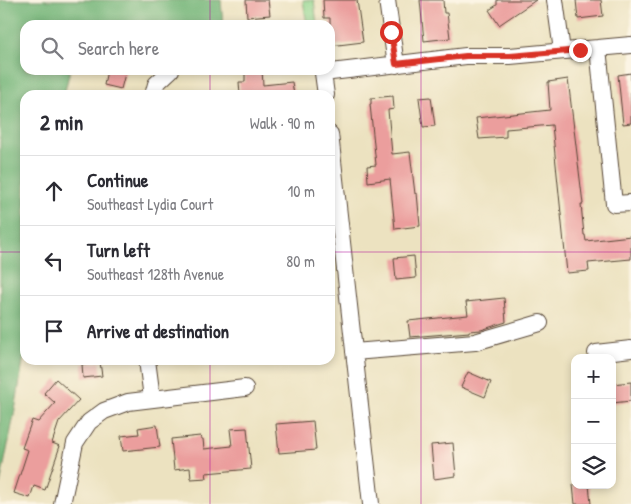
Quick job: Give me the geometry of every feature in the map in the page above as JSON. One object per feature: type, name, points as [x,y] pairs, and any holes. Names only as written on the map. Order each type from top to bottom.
[{"type":"street","points":[[387,0],[396,64]]},
{"type":"street","points":[[555,0],[562,51]]},
{"type":"street","points":[[335,72],[466,56],[510,56],[631,45]]},
{"type":"street","points":[[598,48],[614,204],[631,202]]},
{"type":"street","points":[[154,90],[156,84],[166,75]]},
{"type":"street","points":[[323,75],[325,90]]},
{"type":"street","points":[[335,179],[371,504]]},
{"type":"street","points":[[354,352],[475,342],[540,323]]},
{"type":"street","points":[[596,353],[631,350]]},
{"type":"street","points":[[148,365],[152,398]]},
{"type":"street","points":[[62,504],[75,443],[89,422],[104,411],[128,402],[152,398],[245,388]]},
{"type":"green space","points":[[0,0],[221,0],[223,20],[20,20],[20,75],[69,75],[65,90],[20,90],[20,365],[22,365],[0,485]]},
{"type":"green space","points":[[303,0],[314,0],[316,20],[306,20]]},
{"type":"building","points":[[246,0],[268,0],[270,15],[247,17]]},
{"type":"building","points":[[323,0],[357,0],[363,42],[335,45],[335,20],[324,18]]},
{"type":"building","points":[[420,0],[443,0],[444,13],[447,13],[450,38],[424,41]]},
{"type":"building","points":[[497,0],[536,0],[499,25],[489,10],[497,5]]},
{"type":"building","points":[[576,0],[601,0],[603,16],[578,19]]},
{"type":"building","points":[[631,73],[631,123],[623,124],[618,75]]},
{"type":"building","points":[[106,75],[125,75],[121,89],[104,85]]},
{"type":"building","points":[[245,75],[262,75],[263,85],[292,82],[293,90],[240,90],[239,82],[245,82]]},
{"type":"building","points":[[568,79],[586,241],[631,236],[631,259],[588,263],[589,271],[567,273],[552,125],[506,129],[506,137],[479,139],[476,118],[550,110],[548,82]]},
{"type":"building","points":[[393,96],[394,109],[388,110],[392,154],[410,152],[420,226],[395,229],[390,179],[368,182],[367,166],[376,165],[371,98]]},
{"type":"building","points":[[431,97],[435,126],[423,127],[419,98]]},
{"type":"building","points":[[414,256],[416,278],[396,280],[394,258]]},
{"type":"building","points":[[504,298],[506,322],[469,332],[410,337],[408,321],[468,315],[466,302]]},
{"type":"building","points":[[82,365],[100,365],[102,376],[83,378]]},
{"type":"building","points":[[468,372],[491,382],[485,397],[461,387]]},
{"type":"building","points":[[56,379],[79,400],[59,422],[52,443],[60,446],[45,490],[34,486],[30,498],[14,493],[28,450],[22,448],[32,420],[38,422],[55,403],[44,393]]},
{"type":"building","points":[[631,382],[631,401],[616,403],[616,384]]},
{"type":"building","points":[[313,421],[316,450],[279,453],[276,424]]},
{"type":"building","points":[[157,425],[160,447],[123,451],[121,436],[139,434],[138,428]]},
{"type":"building","points":[[247,428],[251,469],[206,473],[207,478],[191,479],[190,468],[174,470],[171,439],[200,436],[203,439],[204,449],[232,446],[230,429]]},
{"type":"building","points":[[453,443],[456,476],[434,479],[431,445]]},
{"type":"building","points":[[573,489],[589,489],[591,504],[575,504]]},
{"type":"route","points":[[391,32],[396,64],[466,56],[510,56],[580,50]]}]
